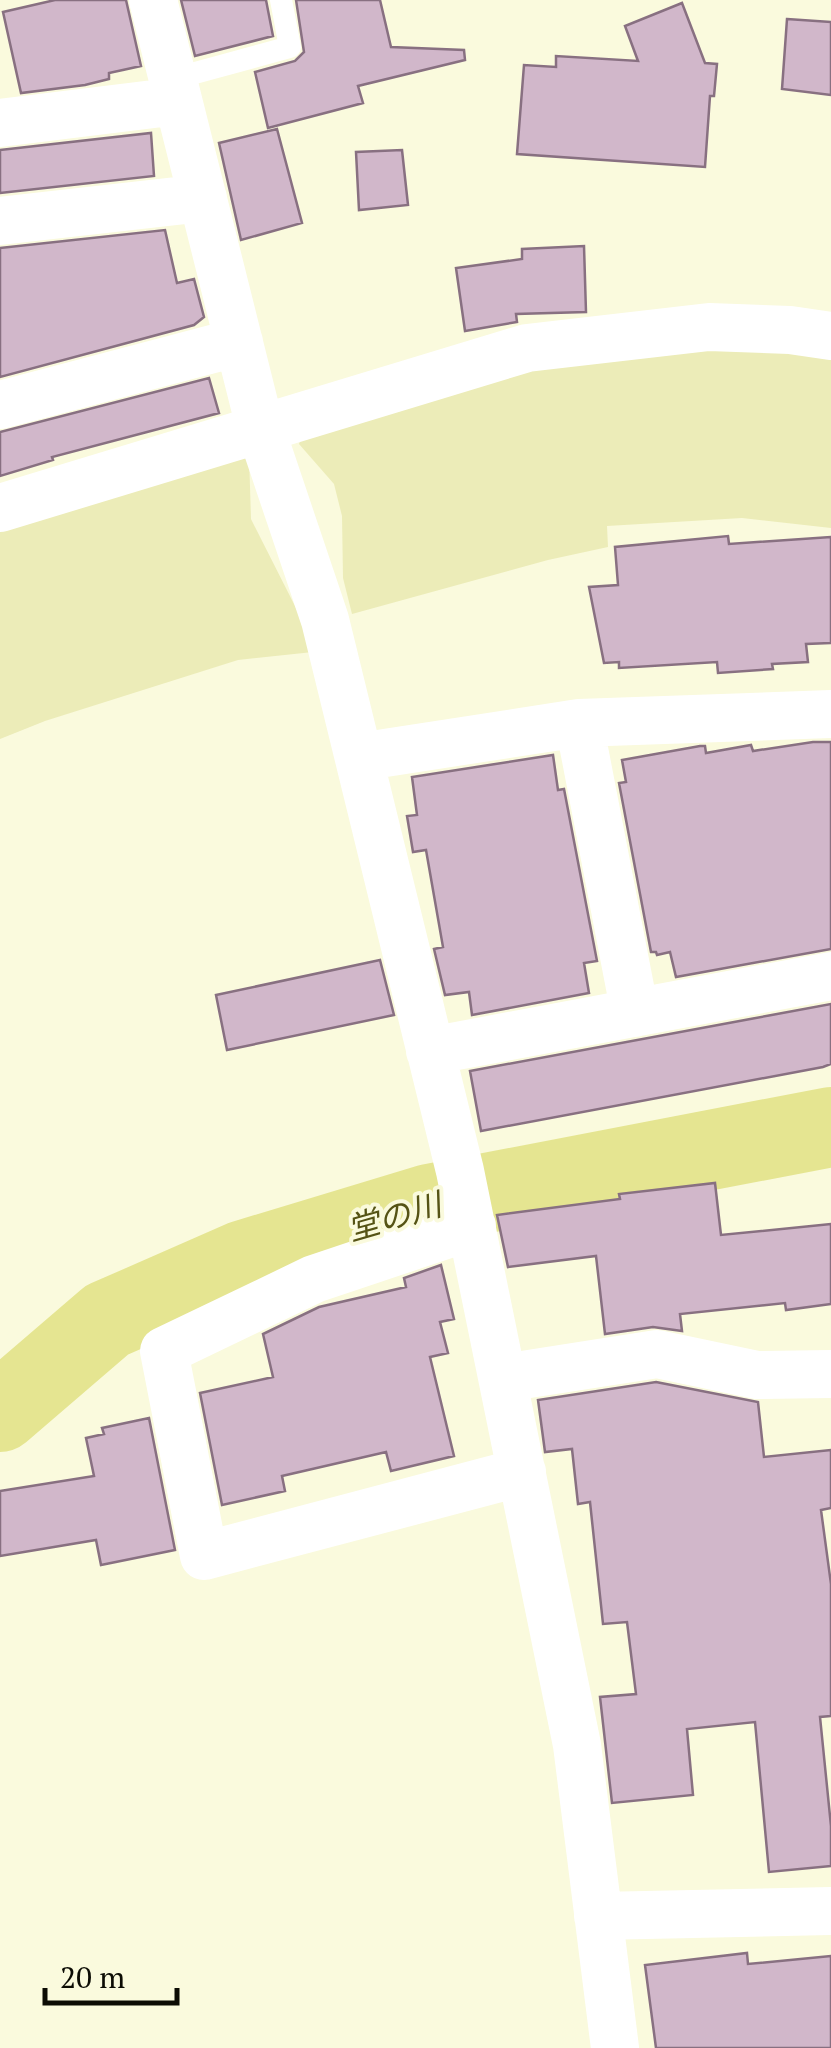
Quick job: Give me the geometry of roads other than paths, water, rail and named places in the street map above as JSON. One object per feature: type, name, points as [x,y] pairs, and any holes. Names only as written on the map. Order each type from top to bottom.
[{"type":"street","points":[[154,0],[260,427],[325,620],[460,1171],[577,1745],[615,2048]]},
{"type":"street","points":[[0,123],[176,90]]},
{"type":"street","points":[[0,221],[203,198]]},
{"type":"street","points":[[0,508],[527,348],[709,328],[790,330],[831,336]]},
{"type":"street","points":[[0,405],[239,342]]},
{"type":"street","points":[[358,757],[579,722],[831,714]]},
{"type":"street","points":[[579,722],[635,1012]]},
{"type":"street","points":[[430,1050],[831,976]]},
{"type":"street","points":[[472,1226],[314,1279],[164,1350],[204,1556],[522,1472]]},
{"type":"street","points":[[503,1378],[657,1354],[758,1375],[831,1374]]},
{"type":"street","points":[[598,1916],[831,1911]]},
{"type":"lane","points":[[176,90],[290,47],[280,0]]},
{"type":"waterway","name":"堂の川","points":[[0,1412],[107,1320],[244,1260],[429,1204],[831,1127]]}]
